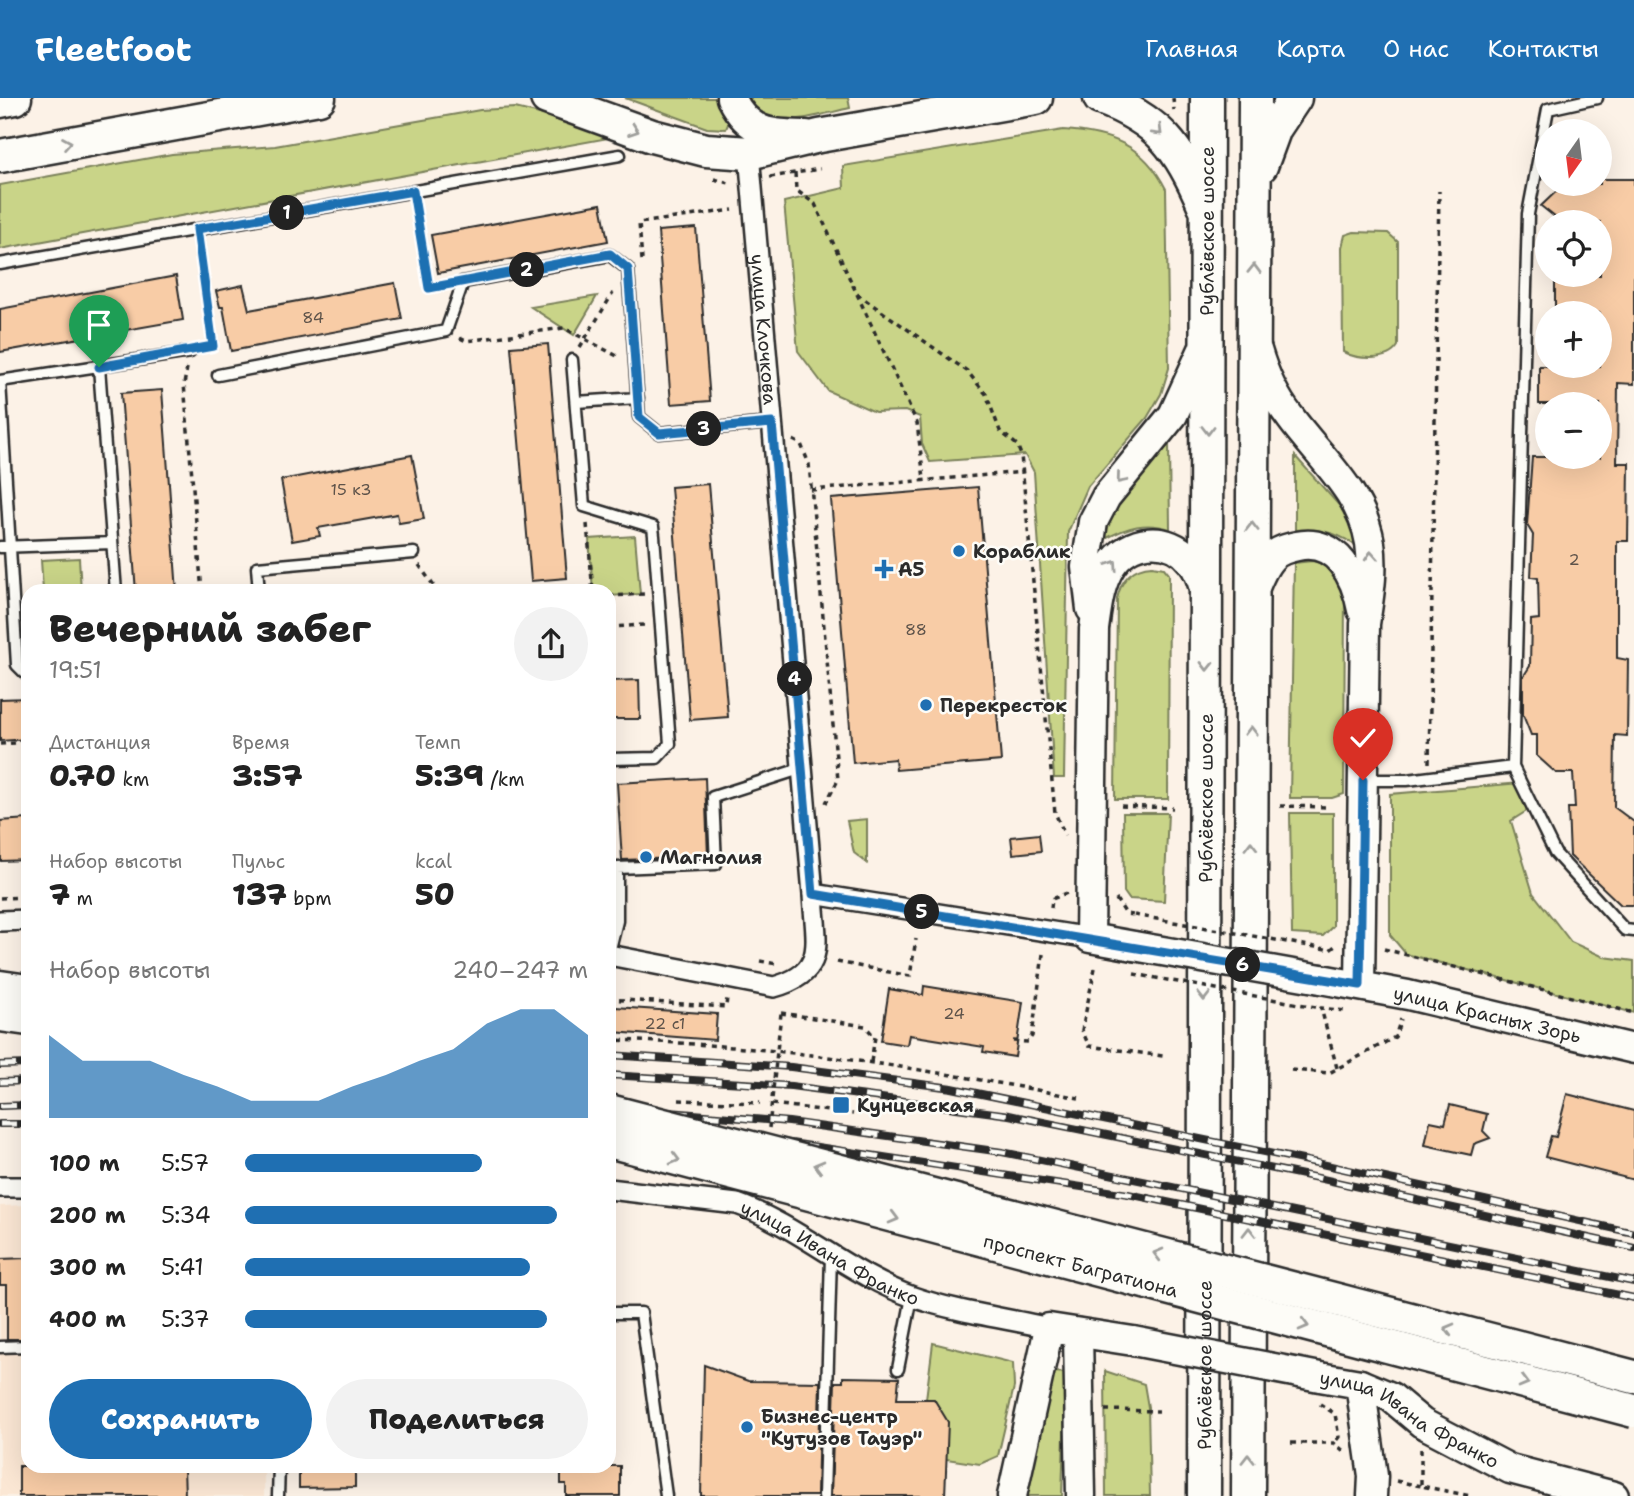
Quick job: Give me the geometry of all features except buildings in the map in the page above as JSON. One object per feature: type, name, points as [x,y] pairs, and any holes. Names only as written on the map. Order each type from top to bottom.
[{"type":"main road","points":[[0,101],[15,98]]},
{"type":"main road","points":[[0,156],[319,98]]},
{"type":"main road","points":[[547,98],[652,136],[758,165],[819,136],[1036,98]]},
{"type":"main road","points":[[1100,98],[1144,118],[1168,141],[1191,173],[1209,215]]},
{"type":"main road","name":"Рублёвское шоссе","points":[[1204,1496],[1209,215],[1207,98]]},
{"type":"main road","points":[[1248,1496],[1255,98]]},
{"type":"main road","points":[[1255,191],[1267,146],[1295,98]]},
{"type":"main road","points":[[0,987],[21,990]]},
{"type":"main road","points":[[0,1015],[21,1018]]},
{"type":"main road","name":"проспект Багратиона","points":[[616,1113],[1634,1377]]},
{"type":"main road","name":"проспект Багратиона","points":[[616,1143],[1634,1411]]},
{"type":"street","points":[[731,98],[739,114],[756,128],[773,135],[819,136]]},
{"type":"street","name":"улица Клочкова","points":[[616,955],[774,987],[798,981],[809,971],[816,954],[780,430],[754,184],[758,165]]},
{"type":"street","points":[[1253,337],[1273,392],[1288,416],[1347,488],[1360,510],[1370,541],[1372,573],[1365,624],[1360,985]]},
{"type":"street","points":[[1094,629],[1086,567],[1093,522],[1106,497],[1173,415],[1208,339]]},
{"type":"street","points":[[813,894],[1090,938],[1094,629],[1098,598],[1110,566],[1132,546],[1147,542],[1176,548],[1189,559],[1200,575],[1207,597]]},
{"type":"street","points":[[1251,595],[1272,556],[1284,548],[1305,544],[1321,547],[1335,554],[1348,570],[1359,590],[1365,624]]},
{"type":"street","points":[[0,921],[21,920]]},
{"type":"street","name":"улица Красных Зорь","points":[[1090,938],[1360,985],[1634,1049]]},
{"type":"street","points":[[0,1187],[21,1187]]},
{"type":"street","name":"улица Ивана Франко","points":[[616,1190],[737,1204],[760,1213],[831,1256],[912,1297],[1049,1328],[1133,1340],[1320,1391],[1360,1384],[1391,1397],[1422,1423],[1510,1469],[1614,1496]]},
{"type":"street","points":[[1012,1496],[1049,1328]]},
{"type":"street","points":[[1078,1333],[1081,1496]]},
{"type":"street","points":[[1360,1384],[1373,1475],[1372,1496]]},
{"type":"lane","points":[[1597,98],[1548,109],[1528,214],[1513,767],[1555,853],[1625,930],[1634,931]]},
{"type":"lane","points":[[0,264],[620,155]]},
{"type":"lane","points":[[218,375],[446,331],[463,282],[610,254],[628,269],[639,417],[659,433],[780,430]]},
{"type":"lane","points":[[21,669],[17,665],[6,547],[0,381],[190,352]]},
{"type":"lane","points":[[572,360],[584,506],[653,527],[670,744],[657,758],[616,759]]},
{"type":"lane","points":[[99,367],[116,584]]},
{"type":"lane","points":[[576,402],[638,398]]},
{"type":"lane","points":[[6,547],[113,543]]},
{"type":"lane","points":[[258,584],[257,567],[414,553]]},
{"type":"lane","points":[[1363,780],[1429,777],[1513,767]]},
{"type":"lane","points":[[616,925],[617,867],[716,864],[712,797],[803,768]]},
{"type":"lane","points":[[824,1496],[822,1321],[831,1256]]},
{"type":"lane","points":[[898,1369],[912,1297]]},
{"type":"lane","points":[[616,1313],[642,1313],[666,1496]]},
{"type":"lane","points":[[0,1347],[21,1346]]},
{"type":"lane","points":[[278,1496],[279,1473]]},
{"type":"path","points":[[758,165],[795,173],[820,169]]},
{"type":"path","points":[[795,173],[796,190],[815,204],[916,423],[924,479]]},
{"type":"path","points":[[413,191],[429,288],[469,281]]},
{"type":"path","points":[[1429,777],[1439,191]]},
{"type":"path","points":[[572,360],[628,269],[642,267],[639,223],[735,210]]},
{"type":"path","points":[[197,229],[213,346],[190,352],[184,384],[201,584]]},
{"type":"path","points":[[857,294],[967,371],[986,394],[1000,430],[1017,445],[1024,472],[1055,813],[1069,844]]},
{"type":"path","points":[[446,331],[466,341],[564,328],[584,341],[619,357],[634,355]]},
{"type":"path","points":[[780,430],[801,444],[809,464],[838,780],[823,810]]},
{"type":"path","points":[[811,490],[1024,472]]},
{"type":"path","points":[[584,506],[592,584]]},
{"type":"path","points":[[414,553],[423,574],[431,584]]},
{"type":"path","points":[[616,596],[658,593]]},
{"type":"path","points":[[616,627],[661,625]]},
{"type":"path","points":[[0,744],[21,743]]},
{"type":"path","points":[[1121,806],[1173,808]]},
{"type":"path","points":[[1280,806],[1330,807]]},
{"type":"path","points":[[1051,908],[1052,898],[1067,893]]},
{"type":"path","points":[[0,898],[21,897]]},
{"type":"path","points":[[1115,897],[1119,907],[1134,915],[1330,950],[1336,944]]},
{"type":"path","points":[[837,962],[910,975],[916,939]]},
{"type":"path","points":[[1382,948],[1634,1013]]},
{"type":"path","points":[[1013,1041],[1028,1042],[1032,1036],[1044,954]]},
{"type":"path","points":[[760,961],[786,966]]},
{"type":"path","points":[[1095,968],[1082,1030],[1089,1046],[1163,1056]]},
{"type":"path","points":[[1133,974],[1347,1011]]},
{"type":"path","points":[[616,999],[726,1007],[727,992]]},
{"type":"path","points":[[666,1010],[667,1002]]},
{"type":"path","points":[[1321,1008],[1337,1068]]},
{"type":"path","points":[[769,1130],[781,1013],[864,1026],[875,1037],[871,1062]]},
{"type":"path","points":[[1291,1070],[1329,1073],[1395,1037],[1403,1019],[1392,1017]]},
{"type":"path","points":[[664,1036],[664,1042]]},
{"type":"path","points":[[616,1040],[664,1042],[871,1062],[1079,1098]]},
{"type":"path","points":[[668,1100],[760,1103]]},
{"type":"path","points":[[772,1104],[853,1114]]},
{"type":"path","points":[[1291,1443],[1334,1443],[1339,1437],[1335,1415],[1320,1391]]},
{"type":"path","points":[[1098,1409],[1159,1411]]},
{"type":"path","points":[[1422,1423],[1421,1486],[1471,1496]]},
{"type":"shaded area","points":[[21,1205],[21,1473],[264,1473],[264,1496],[0,1496],[0,1206]]},
{"type":"green space","points":[[625,98],[719,98],[731,117],[726,129],[707,128]]},
{"type":"green space","points":[[748,98],[848,98],[850,108],[808,118],[781,119],[768,116],[757,109]]},
{"type":"green space","points":[[515,108],[581,124],[614,137],[0,249],[0,185],[172,154],[275,146],[480,110]]},
{"type":"green space","points":[[1063,130],[1096,134],[1124,144],[1147,162],[1166,189],[1169,368],[1161,394],[1147,418],[1088,486],[1068,532],[1064,778],[1054,778],[1034,472],[1025,455],[930,462],[922,444],[920,417],[905,411],[875,412],[828,391],[798,351],[784,202],[844,188],[843,166]]},
{"type":"green space","points":[[1354,232],[1388,233],[1398,242],[1398,346],[1380,357],[1357,357],[1343,352],[1342,247],[1345,235]]},
{"type":"green space","points":[[597,296],[574,335],[531,307]]},
{"type":"green space","points":[[1169,444],[1170,529],[1137,526],[1105,539],[1106,527],[1118,502]]},
{"type":"green space","points":[[1295,456],[1353,521],[1356,539],[1353,544],[1325,532],[1295,530]]},
{"type":"green space","points":[[635,536],[640,594],[616,596],[616,584],[592,584],[589,539]]},
{"type":"green space","points":[[79,558],[81,584],[43,584],[41,560]]},
{"type":"green space","points":[[1312,561],[1325,564],[1345,584],[1344,794],[1332,798],[1290,798],[1294,563]]},
{"type":"green space","points":[[1152,566],[1164,568],[1169,574],[1168,799],[1115,799],[1117,599],[1128,576],[1139,569]]},
{"type":"green space","points":[[1521,783],[1533,807],[1511,821],[1533,893],[1571,942],[1604,957],[1634,961],[1634,1013],[1406,954],[1390,935],[1390,794]]},
{"type":"green space","points":[[1123,813],[1168,813],[1164,901],[1129,899],[1124,892]]},
{"type":"green space","points":[[1290,813],[1333,813],[1333,926],[1323,936],[1292,934]]},
{"type":"green space","points":[[867,819],[867,863],[854,853],[847,821]]},
{"type":"green space","points":[[933,1343],[1013,1363],[1014,1387],[998,1456],[980,1464],[946,1459],[947,1422],[934,1400],[926,1399]]},
{"type":"green space","points":[[1105,1371],[1144,1384],[1148,1407],[1150,1496],[1106,1496]]},
{"type":"green space","points":[[1053,1372],[1066,1373],[1062,1496],[1025,1496]]},
{"type":"railway","points":[[616,1055],[791,1067],[952,1088],[1317,1163],[1634,1233]]},
{"type":"railway","points":[[0,1065],[21,1064]]},
{"type":"railway","points":[[616,1075],[791,1086],[1009,1115],[1318,1178],[1634,1248]]},
{"type":"railway","points":[[0,1082],[21,1081]]},
{"type":"railway","points":[[0,1106],[21,1105]]},
{"type":"railway","points":[[616,1108],[789,1122],[1002,1152],[1634,1282]]},
{"type":"railway","points":[[0,1124],[21,1124]]},
{"type":"railway","points":[[616,1128],[791,1143],[1128,1194],[1634,1298]]},
{"type":"place","name":"Кораблик","points":[[959,551]]},
{"type":"place","name":"А5","points":[[884,569]]},
{"type":"place","name":"Перекресток","points":[[926,705]]},
{"type":"place","name":"Магнолия","points":[[646,857]]},
{"type":"place","name":"Кунцевская","points":[[841,1105]]},
{"type":"place","name":"Бизнес-центр \"Кутузов Тауэр\"","points":[[747,1427]]},
{"type":"route","points":[[99,367],[213,346],[197,229],[413,191],[429,288],[610,254],[628,269],[639,417],[659,433],[772,423],[813,894],[1360,985],[1363,780]]}]
